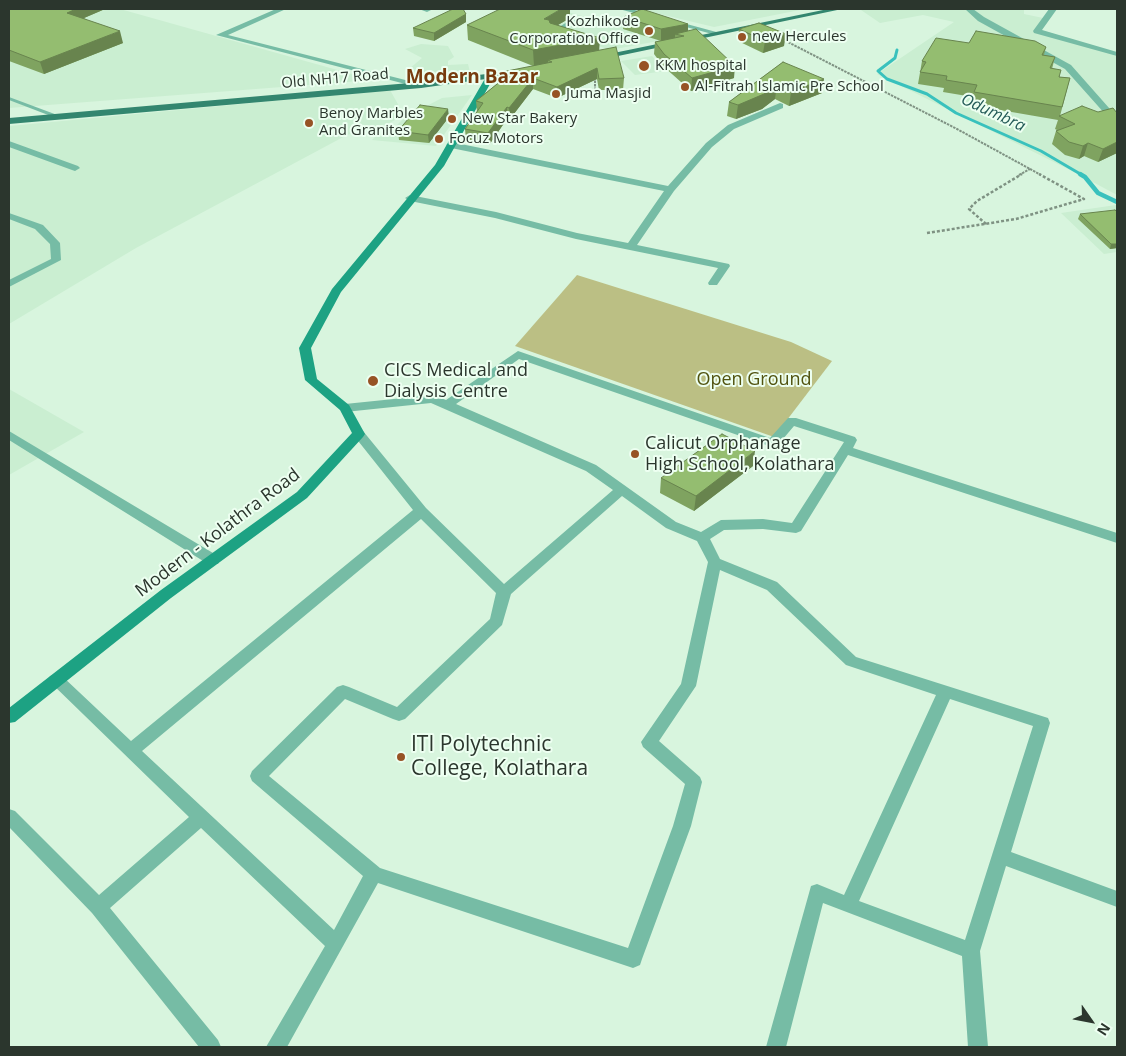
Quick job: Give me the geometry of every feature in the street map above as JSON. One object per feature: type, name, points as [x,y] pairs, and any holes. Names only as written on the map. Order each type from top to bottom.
[{"type":"main road","points":[[590,60],[838,9]]},
{"type":"main road","name":"Old NH17 Road","points":[[9,121],[421,85],[528,71]]},
{"type":"main road","points":[[359,434],[345,408],[311,380],[305,348],[336,291],[410,198],[439,166],[490,77]]},
{"type":"main road","name":"Modern - Kolathra Road","points":[[9,717],[166,594],[302,495],[359,434]]},
{"type":"street","points":[[282,9],[220,35],[421,85]]},
{"type":"street","points":[[623,9],[716,33]]},
{"type":"street","points":[[968,9],[981,19],[1068,67],[1117,122]]},
{"type":"street","points":[[1053,9],[1037,31],[1117,54]]},
{"type":"street","points":[[572,40],[554,34],[576,21]]},
{"type":"street","points":[[599,48],[617,54]]},
{"type":"street","points":[[631,247],[670,189],[709,145],[731,127],[780,106]]},
{"type":"street","points":[[9,144],[74,168]]},
{"type":"street","points":[[451,145],[670,189]]},
{"type":"street","points":[[410,198],[496,215],[631,247],[725,266],[713,283]]},
{"type":"street","points":[[9,216],[39,227],[55,244],[56,260],[9,284]]},
{"type":"street","points":[[447,405],[518,355],[772,443],[792,421],[851,440],[796,528],[763,524],[721,525],[702,538]]},
{"type":"street","points":[[345,408],[433,399],[591,468],[671,526],[702,538],[715,562],[772,586],[850,661],[1042,723],[971,951],[978,1047]]},
{"type":"street","points":[[359,434],[421,511],[504,592]]},
{"type":"street","points":[[9,435],[213,560]]},
{"type":"street","points":[[845,450],[1117,538]]},
{"type":"street","points":[[622,490],[504,592],[498,621],[399,715],[342,691],[258,776],[374,874],[633,959],[682,826],[694,782],[648,742],[688,686],[715,562]]},
{"type":"street","points":[[131,751],[421,511]]},
{"type":"street","points":[[56,680],[336,944]]},
{"type":"street","points":[[848,904],[945,692]]},
{"type":"street","points":[[9,816],[98,907],[211,1047]]},
{"type":"street","points":[[98,907],[201,817]]},
{"type":"street","points":[[1000,856],[1117,899]]},
{"type":"street","points":[[276,1047],[374,874]]},
{"type":"street","points":[[776,1047],[817,892],[971,951]]},
{"type":"lane","points":[[9,98],[58,117]]},
{"type":"path","points":[[780,38],[1030,168],[1084,199],[1016,219],[927,233]]},
{"type":"path","points":[[590,60],[595,73],[595,89]]},
{"type":"path","points":[[986,224],[969,209],[977,201],[1030,168]]},
{"type":"shaded area","points":[[9,9],[120,9],[373,80],[9,108]]},
{"type":"shaded area","points":[[523,9],[557,9],[614,25],[642,16],[701,33],[610,50],[559,32]]},
{"type":"shaded area","points":[[639,9],[805,9],[714,27]]},
{"type":"shaded area","points":[[1024,9],[1024,14],[1048,19],[1038,29],[1117,53],[1117,195],[877,74],[954,22],[923,15],[880,23],[861,10]]},
{"type":"shaded area","points":[[421,44],[448,46],[454,57],[448,61],[448,65],[468,64],[470,72],[410,78],[409,69],[422,58],[405,49]]},
{"type":"shaded area","name":"KKM hospital","points":[[652,56],[666,71],[635,75],[621,61]]},
{"type":"shaded area","points":[[390,90],[404,115],[384,126],[347,135],[136,248],[9,324],[9,126]]},
{"type":"shaded area","points":[[472,95],[436,146],[372,140],[381,131],[390,132],[405,117],[442,98]]},
{"type":"shaded area","points":[[1116,205],[1117,252],[1104,254],[1061,213]]},
{"type":"shaded area","points":[[9,389],[84,432],[9,475]]},
{"type":"green space","name":"Open Ground","points":[[577,275],[791,342],[832,361],[774,437],[515,346]]},
{"type":"building","points":[[9,9],[76,9],[67,13],[120,31],[40,62],[9,50]]},
{"type":"building","points":[[453,9],[463,9],[466,14],[434,33],[413,28]]},
{"type":"building","points":[[500,9],[561,9],[544,19],[549,20],[550,23],[600,38],[533,50],[467,25]]},
{"type":"building","points":[[642,9],[688,24],[661,29],[624,17]]},
{"type":"building","points":[[759,23],[786,34],[765,41],[739,29]]},
{"type":"building","points":[[696,29],[735,66],[692,78],[664,54],[655,42],[684,36],[675,34]]},
{"type":"building","points":[[976,31],[1035,41],[1046,47],[1042,55],[1055,57],[1050,68],[1061,70],[1059,77],[1070,78],[1062,107],[974,92],[977,85],[946,80],[947,76],[920,72],[926,62],[922,61],[936,38],[969,43]]},
{"type":"building","points":[[616,47],[624,78],[599,79],[597,68],[557,87],[533,78],[509,108],[507,107],[488,133],[465,129],[483,103],[476,101],[507,76],[502,72],[552,62],[548,60]]},
{"type":"building","points":[[783,62],[824,79],[791,92],[777,85],[764,94],[738,105],[729,102]]},
{"type":"building","points":[[420,105],[448,109],[428,135],[398,131]]},
{"type":"building","points":[[1082,106],[1098,112],[1113,108],[1117,113],[1117,142],[1103,149],[1088,143],[1083,146],[1069,142],[1056,131],[1075,124],[1059,116]]},
{"type":"building","points":[[1115,210],[1117,212],[1117,244],[1111,244],[1080,214]]},
{"type":"building","points":[[722,434],[755,451],[696,496],[661,478]]},
{"type":"waterway","name":"Odumbra","points":[[897,50],[895,58],[878,71],[887,79],[927,94],[956,113],[1041,151],[1082,175]]},
{"type":"waterway","name":"Odumbra","points":[[1080,174],[1085,177],[1098,193],[1117,202]]},
{"type":"place","name":"Kozhikode Corporation Office","points":[[649,31]]},
{"type":"place","name":"new Hercules","points":[[742,37]]},
{"type":"place","name":"KKM hospital","points":[[644,66]]},
{"type":"place","name":"Al-Fitrah Islamic Pre School","points":[[685,87]]},
{"type":"place","name":"Juma Masjid","points":[[556,94]]},
{"type":"place","name":"New Star Bakery","points":[[452,119]]},
{"type":"place","name":"Benoy Marbles And Granites","points":[[309,123]]},
{"type":"place","name":"Focuz Motors","points":[[439,139]]},
{"type":"place","name":"CICS Medical and Dialysis Centre","points":[[373,381]]},
{"type":"place","name":"Calicut Orphanage High School, Kolathara","points":[[635,454]]},
{"type":"place","name":"ITI Polytechnic College, Kolathara","points":[[401,757]]},
{"type":"district","name":"Modern Bazar","points":[[472,78]]}]
